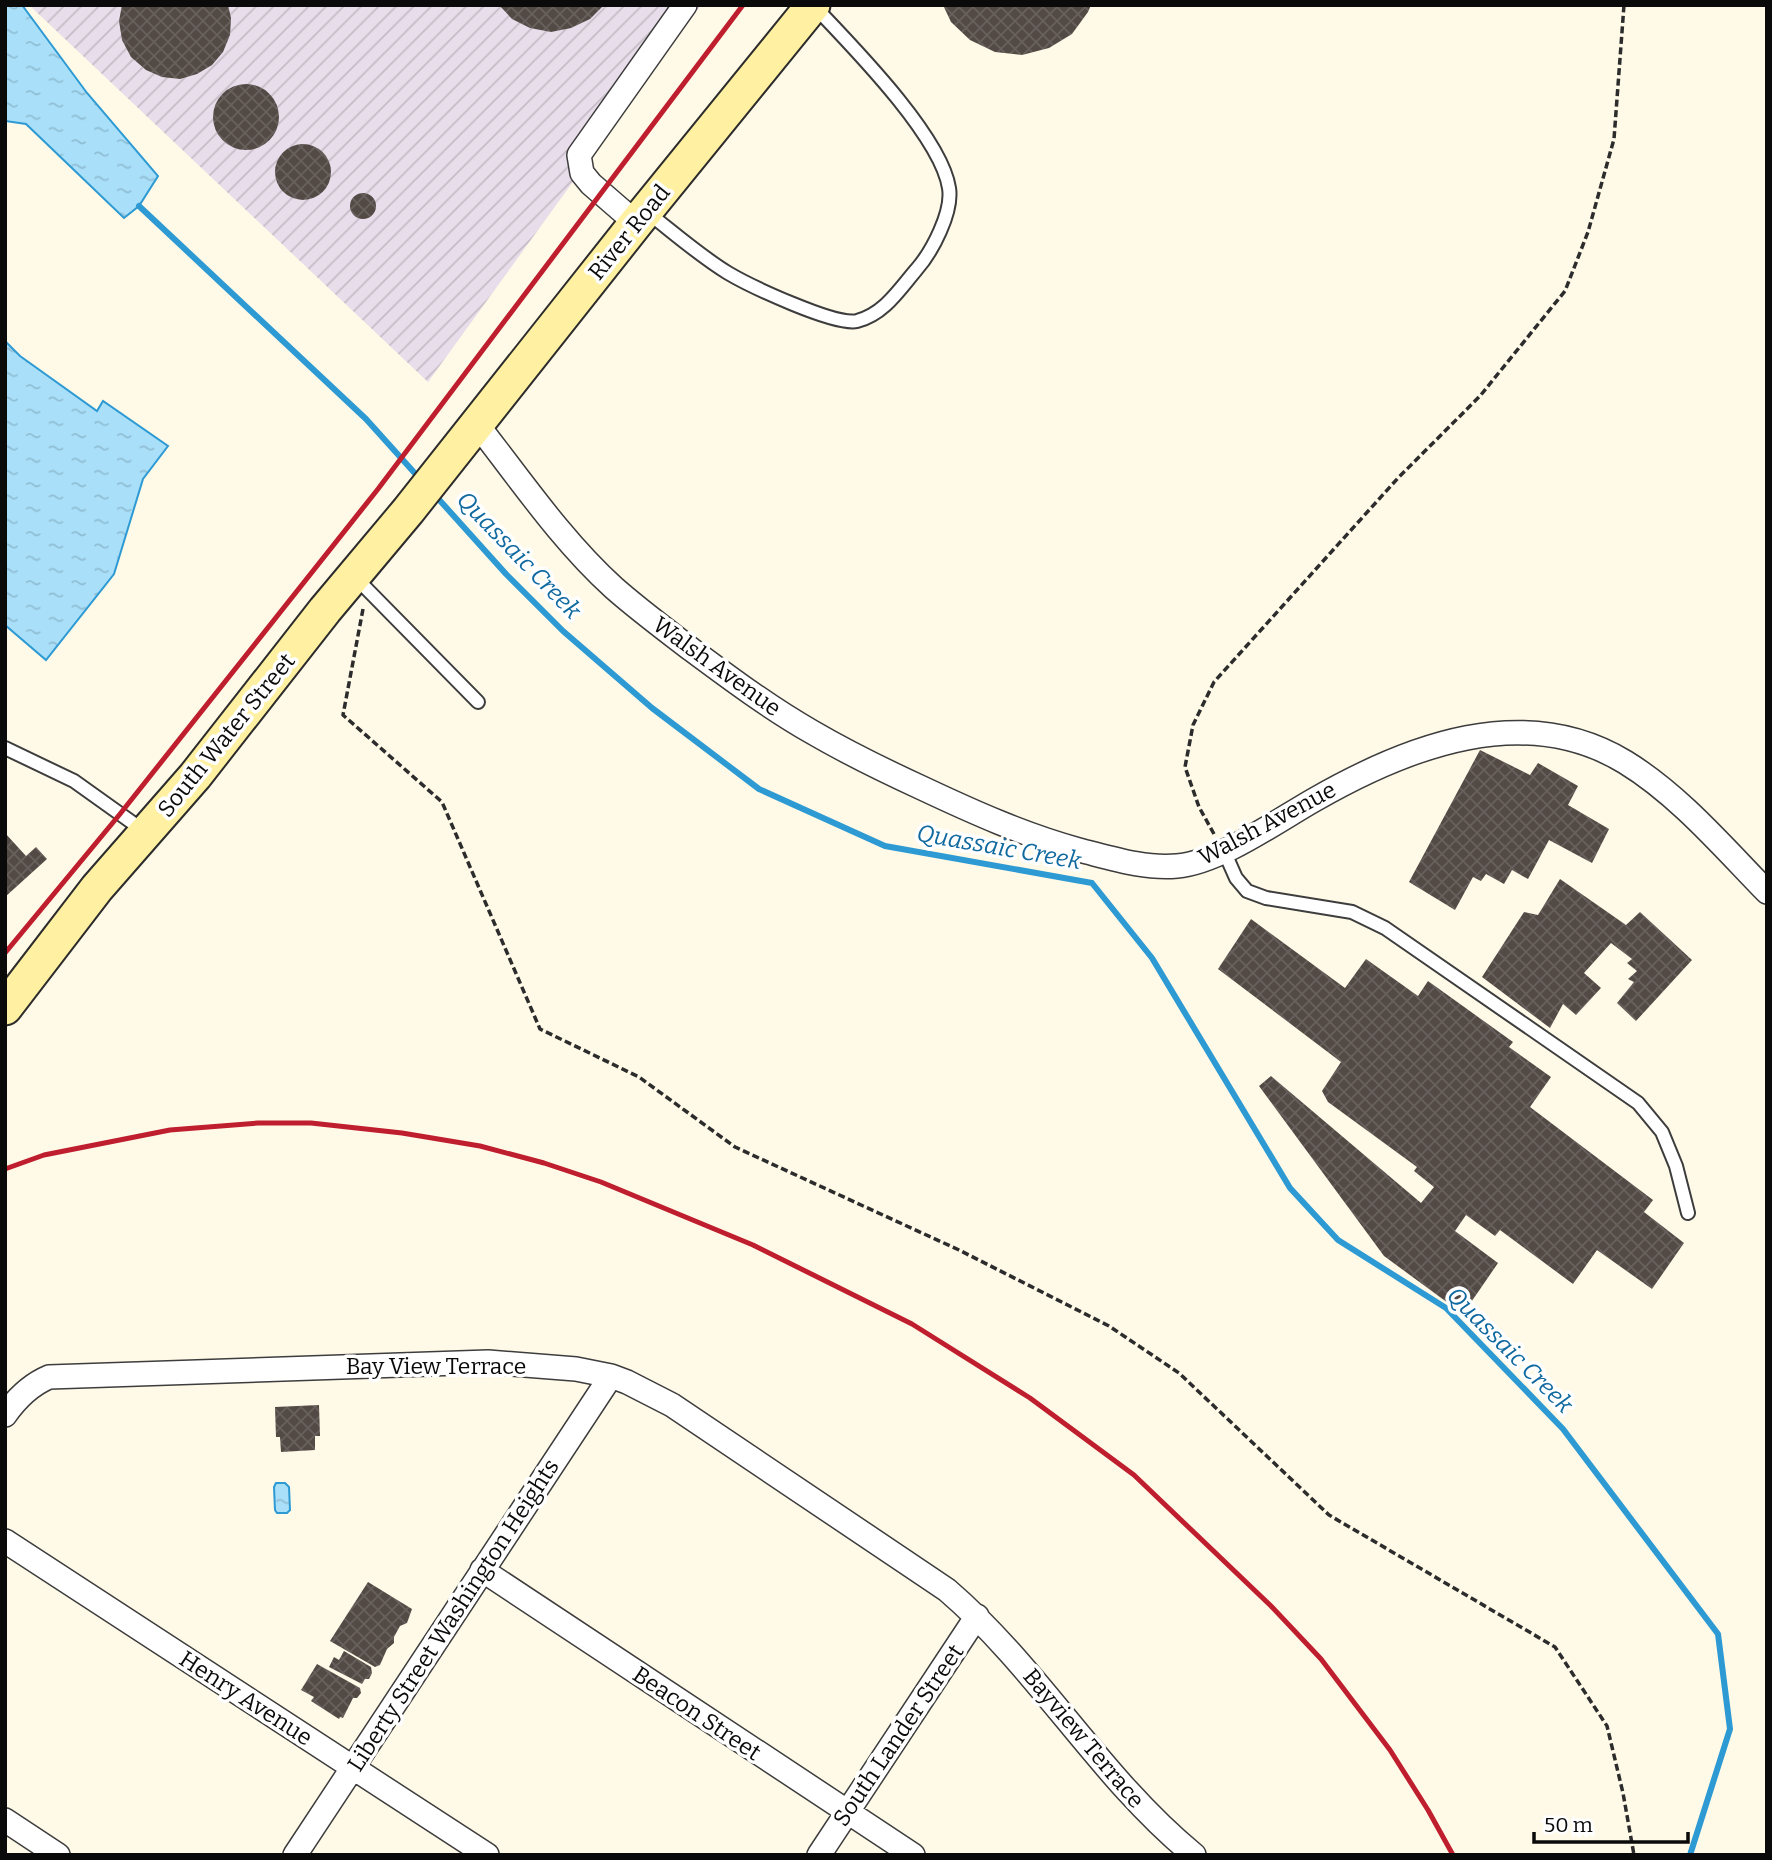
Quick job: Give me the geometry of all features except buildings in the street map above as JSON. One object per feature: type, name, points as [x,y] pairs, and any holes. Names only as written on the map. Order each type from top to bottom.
[{"type":"street","points":[[641,217],[591,184],[582,173],[579,155],[685,5]]},
{"type":"street","name":"River Road","points":[[447,461],[814,5]]},
{"type":"street","name":"Walsh Avenue","points":[[476,423],[575,549],[615,588],[760,700],[813,733],[876,766],[975,813],[1048,841],[1150,866],[1197,863],[1224,851],[1346,782],[1415,751],[1457,738],[1499,732],[1531,732],[1563,737],[1595,747],[1625,762],[1682,807],[1767,892]]},
{"type":"street","name":"South Water Street","points":[[5,1007],[97,888],[147,833],[447,461]]},
{"type":"street","name":"Bay View Terrace","points":[[5,1415],[15,1400],[36,1383],[49,1377],[488,1362],[576,1369],[611,1376],[672,1405],[947,1590],[977,1616]]},
{"type":"street","name":"Liberty Street Washington Heights","points":[[295,1855],[611,1376]]},
{"type":"street","name":"Henry Avenue","points":[[5,1541],[487,1855]]},
{"type":"street","name":"Beacon Street","points":[[482,1570],[913,1855]]},
{"type":"street","name":"South Lander Street","points":[[819,1855],[977,1616]]},
{"type":"street","name":"Bayview Terrace","points":[[977,1616],[1014,1655],[1137,1802],[1162,1829],[1194,1855]]},
{"type":"street","points":[[5,1820],[58,1855]]},
{"type":"lane","points":[[641,217],[728,273],[822,315],[854,322],[880,312],[920,265],[945,222],[950,189],[934,147],[869,64],[814,5]]},
{"type":"lane","points":[[353,577],[478,702]]},
{"type":"lane","points":[[5,748],[74,781],[147,833]]},
{"type":"lane","points":[[1224,851],[1236,878],[1247,891],[1266,898],[1353,912],[1385,928],[1638,1104],[1662,1132],[1676,1166],[1688,1213]]},
{"type":"path","points":[[1224,851],[1199,807],[1185,767],[1193,726],[1203,704],[1214,681],[1398,478],[1480,396],[1565,291],[1588,232],[1614,139],[1624,5]]},
{"type":"path","points":[[353,577],[363,609],[343,715],[442,802],[540,1029],[639,1077],[735,1147],[959,1250],[1109,1326],[1180,1373],[1329,1515],[1555,1647],[1606,1726],[1623,1793],[1634,1855]]},
{"type":"shaded area","points":[[29,5],[701,5],[428,382]]},
{"type":"water","points":[[5,5],[22,5],[87,93],[158,176],[139,206],[124,218],[26,124],[5,121]]},
{"type":"water","points":[[5,341],[20,356],[97,411],[103,401],[168,446],[143,479],[114,574],[46,660],[5,625]]},
{"type":"water","points":[[276,1483],[285,1483],[289,1487],[290,1510],[287,1513],[277,1513],[275,1510]]},
{"type":"waterway","name":"Quassaic Creek","points":[[139,206],[366,419],[420,479]]},
{"type":"waterway","name":"Quassaic Creek","points":[[434,494],[506,574],[563,631],[652,708],[759,789],[885,846],[1092,883],[1152,958],[1290,1188],[1338,1240],[1446,1308],[1563,1429],[1718,1634],[1730,1729],[1690,1855]]},
{"type":"railway","points":[[5,953],[120,814],[378,489],[743,5]]},
{"type":"railway","points":[[5,1169],[44,1155],[170,1130],[258,1123],[311,1123],[402,1133],[480,1146],[544,1163],[601,1182],[753,1245],[912,1324],[1030,1398],[1134,1475],[1271,1606],[1321,1659],[1390,1750],[1453,1855]]}]
